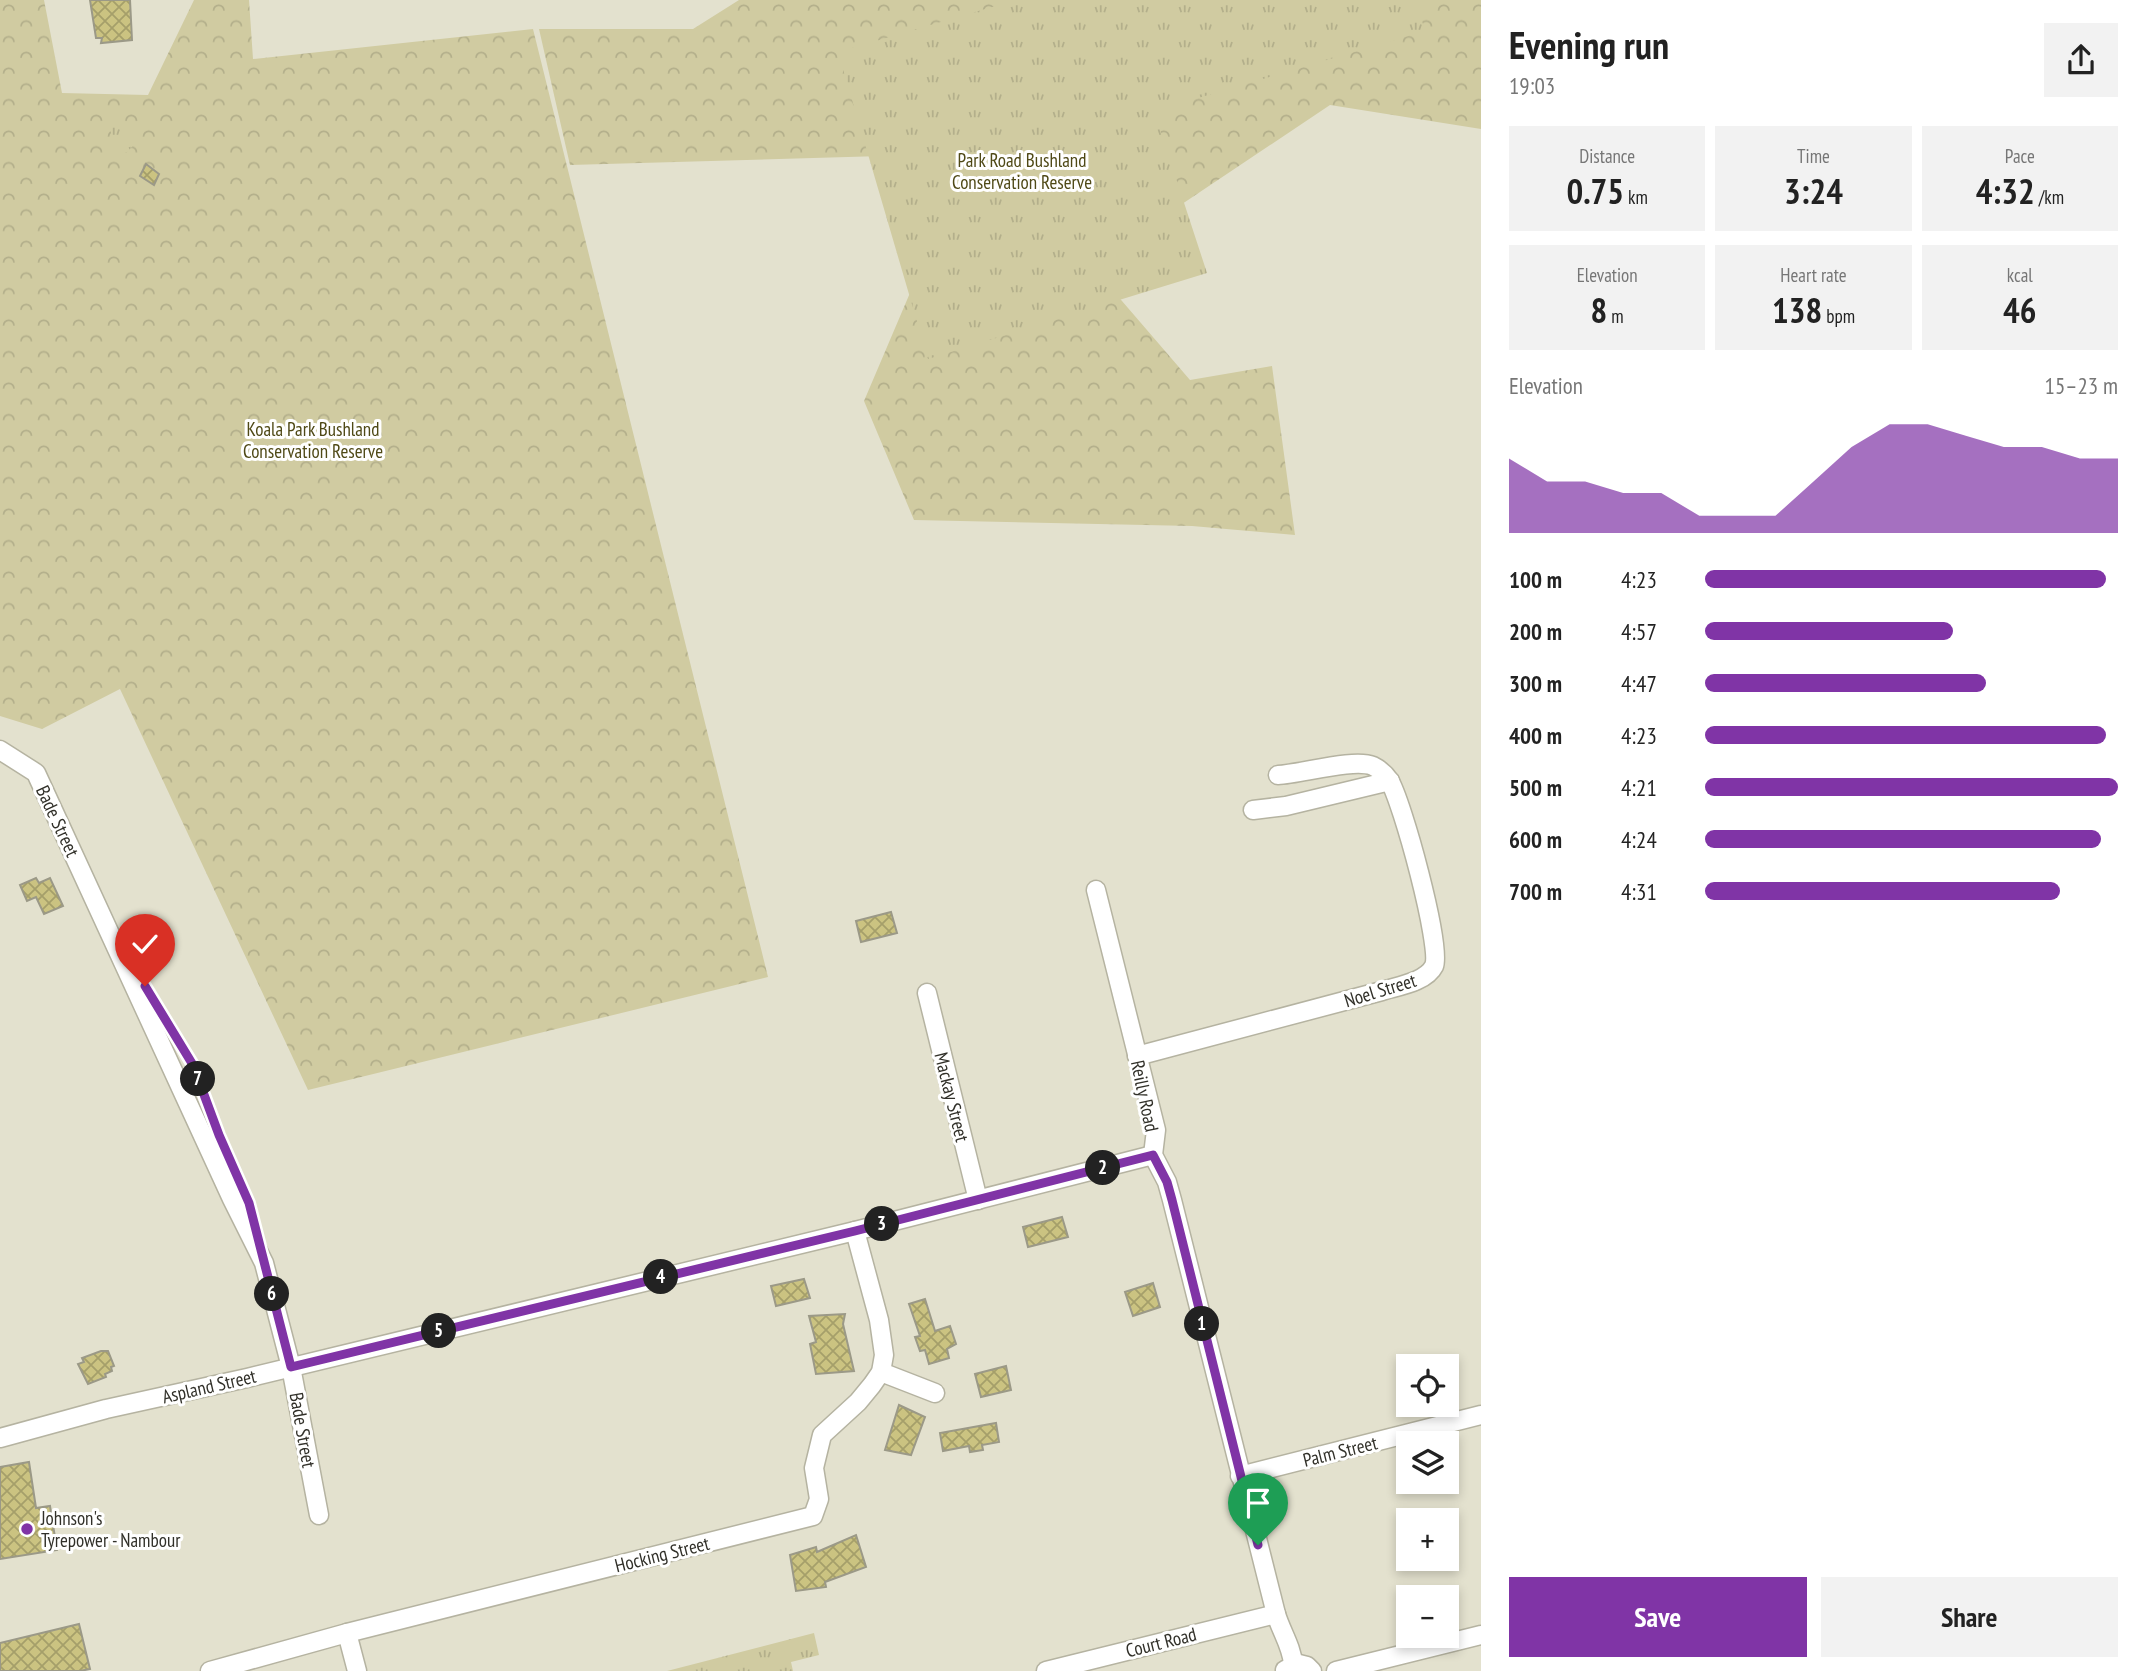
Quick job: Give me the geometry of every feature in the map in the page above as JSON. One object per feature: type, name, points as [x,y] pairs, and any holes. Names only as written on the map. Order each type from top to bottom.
[{"type":"street","name":"Bade Street","points":[[0,750],[36,773],[264,1263],[291,1367],[319,1515]]},
{"type":"street","points":[[1253,810],[1286,806],[1390,781],[1382,772],[1365,764],[1278,775]]},
{"type":"street","name":"Noel Street","points":[[1137,1056],[1382,991],[1429,973],[1435,964],[1433,928],[1405,822],[1390,781]]},
{"type":"street","name":"Reilly Road","points":[[1096,890],[1156,1130],[1153,1155],[1167,1182],[1276,1614],[1283,1637],[1292,1650],[1289,1668]]},
{"type":"street","name":"Mackay Street","points":[[927,993],[978,1200]]},
{"type":"street","name":"Aspland Street","points":[[0,1438],[106,1409],[855,1231],[1153,1155]]},
{"type":"street","points":[[855,1231],[879,1320],[884,1355],[881,1372],[935,1393]]},
{"type":"street","name":"Hocking Street","points":[[347,1633],[813,1516],[819,1499],[814,1468],[822,1435],[858,1402],[881,1372]]},
{"type":"street","name":"Palm Street","points":[[1240,1476],[1481,1415]]},
{"type":"street","name":"Court Road","points":[[1046,1671],[1276,1614]]},
{"type":"street","points":[[210,1671],[347,1633],[357,1671]]},
{"type":"street","points":[[1336,1671],[1481,1635]]},
{"type":"street","points":[[1289,1668],[1304,1665],[1312,1671]]},
{"type":"green space","name":"Koala Park Bushland Conservation Reserve","points":[[0,0],[44,0],[62,93],[148,95],[194,0],[249,0],[253,59],[533,29],[768,977],[308,1090],[120,689],[42,729],[0,716]]},
{"type":"green space","points":[[739,0],[1481,0],[1481,129],[1330,105],[1091,265],[1190,380],[1272,366],[1295,535],[1192,526],[914,520],[864,401],[924,260],[882,156],[570,165],[539,29],[693,29]]},
{"type":"green space","name":"Park Road Bushland Conservation Reserve","points":[[1016,0],[1416,0],[1425,31],[1154,111],[1207,273],[928,359],[838,52]]},
{"type":"green space","points":[[111,120],[129,126],[138,133],[140,138],[126,153],[113,142],[109,124]]},
{"type":"green space","points":[[814,1633],[819,1655],[791,1662],[793,1671],[667,1671]]},
{"type":"building","points":[[90,0],[130,0],[132,40],[101,43],[102,38],[96,38]]},
{"type":"building","points":[[146,164],[159,174],[154,185],[140,176]]},
{"type":"building","points":[[36,878],[39,883],[50,878],[63,906],[44,914],[36,897],[27,901],[20,885]]},
{"type":"building","points":[[891,912],[897,933],[861,942],[856,921]]},
{"type":"building","points":[[1062,1217],[1068,1237],[1028,1247],[1023,1227]]},
{"type":"building","points":[[804,1279],[810,1298],[776,1306],[771,1286]]},
{"type":"building","points":[[1153,1283],[1160,1307],[1133,1316],[1125,1292]]},
{"type":"building","points":[[925,1299],[935,1331],[950,1326],[956,1344],[947,1349],[949,1358],[929,1364],[925,1350],[920,1351],[915,1337],[920,1336],[909,1304]]},
{"type":"building","points":[[845,1314],[843,1324],[854,1371],[816,1374],[810,1344],[816,1342],[809,1316]]},
{"type":"building","points":[[108,1351],[114,1366],[111,1367],[112,1371],[105,1374],[106,1377],[88,1384],[78,1364],[84,1362],[82,1358]]},
{"type":"building","points":[[1006,1366],[1011,1390],[981,1397],[975,1374]]},
{"type":"building","points":[[899,1405],[925,1417],[911,1455],[885,1450]]},
{"type":"building","points":[[996,1423],[999,1442],[982,1445],[983,1450],[970,1452],[969,1446],[943,1451],[940,1433]]},
{"type":"building","name":"Johnson's Tyrepower - Nambour","points":[[29,1462],[36,1508],[50,1506],[57,1550],[0,1559],[0,1467]]},
{"type":"building","points":[[856,1535],[866,1567],[825,1582],[826,1587],[796,1591],[790,1555],[816,1547],[817,1552]]},
{"type":"building","points":[[79,1624],[90,1669],[0,1671],[0,1643]]},
{"type":"place","name":"Johnson's Tyrepower - Nambour","points":[[27,1529]]},
{"type":"route","points":[[145,986],[193,1065],[219,1135],[249,1203],[291,1367],[855,1231],[1153,1155],[1167,1182],[1172,1200],[1258,1545]]}]
